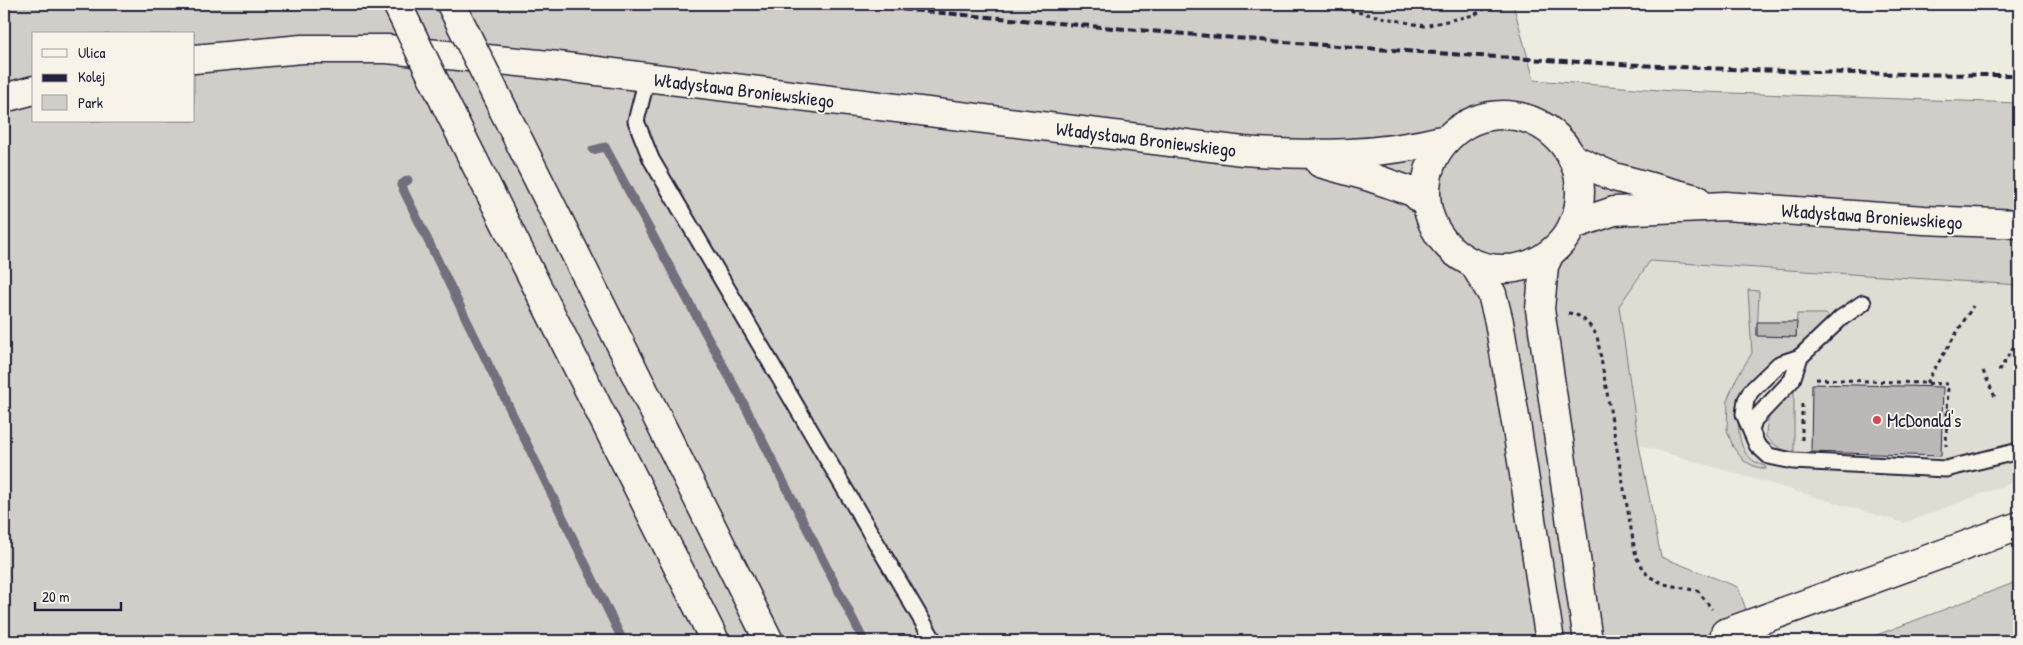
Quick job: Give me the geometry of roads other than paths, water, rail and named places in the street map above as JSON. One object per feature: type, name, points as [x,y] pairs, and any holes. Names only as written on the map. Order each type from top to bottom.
[{"type":"main road","points":[[397,4],[715,641]]},
{"type":"main road","points":[[452,4],[769,641]]},
{"type":"main road","name":"Władysława Broniewskiego","points":[[195,59],[302,49],[386,49],[549,65],[1243,151],[1292,155],[1375,153],[1416,147],[1446,139]]},
{"type":"main road","points":[[4,98],[32,91]]},
{"type":"main road","name":"Władysława Broniewskiego","points":[[1503,115],[1524,118],[1543,127],[1560,140],[1572,158],[1578,174],[1580,191],[1573,225],[1563,241],[1549,255],[1532,264],[1513,269],[1493,269],[1474,264],[1457,254],[1442,241],[1432,224],[1426,204],[1426,181],[1433,158],[1446,139],[1463,126],[1482,118],[1503,115]]},
{"type":"main road","name":"Władysława Broniewskiego","points":[[1292,155],[1370,177],[1414,192],[1426,204]]},
{"type":"main road","name":"Władysława Broniewskiego","points":[[1572,158],[1614,177],[1639,185],[1725,206]]},
{"type":"main road","name":"Władysława Broniewskiego","points":[[1573,225],[1614,210],[1725,206],[2019,224]]},
{"type":"main road","points":[[1549,255],[1544,266],[1540,309],[1588,641]]},
{"type":"main road","points":[[1474,264],[1492,294],[1499,322],[1550,641]]},
{"type":"main road","points":[[1718,637],[2019,526]]},
{"type":"lane","points":[[647,78],[636,121],[651,159],[934,641]]},
{"type":"lane","points":[[1863,303],[1841,318],[1800,357],[1779,364],[1751,391],[1746,400],[1744,414],[1757,445],[1769,456],[1802,461],[1946,469],[2019,451]]},
{"type":"lane","points":[[1751,430],[1754,420],[1759,413],[1792,380],[1800,357]]},
{"type":"waterway","points":[[593,150],[605,147],[746,408],[864,641]]},
{"type":"waterway","points":[[408,180],[401,185],[623,641]]},
{"type":"railway","points":[[842,4],[1283,42],[1577,62],[1724,69],[2019,75]]},
{"type":"place","name":"McDonald's","points":[[1877,420]]}]
